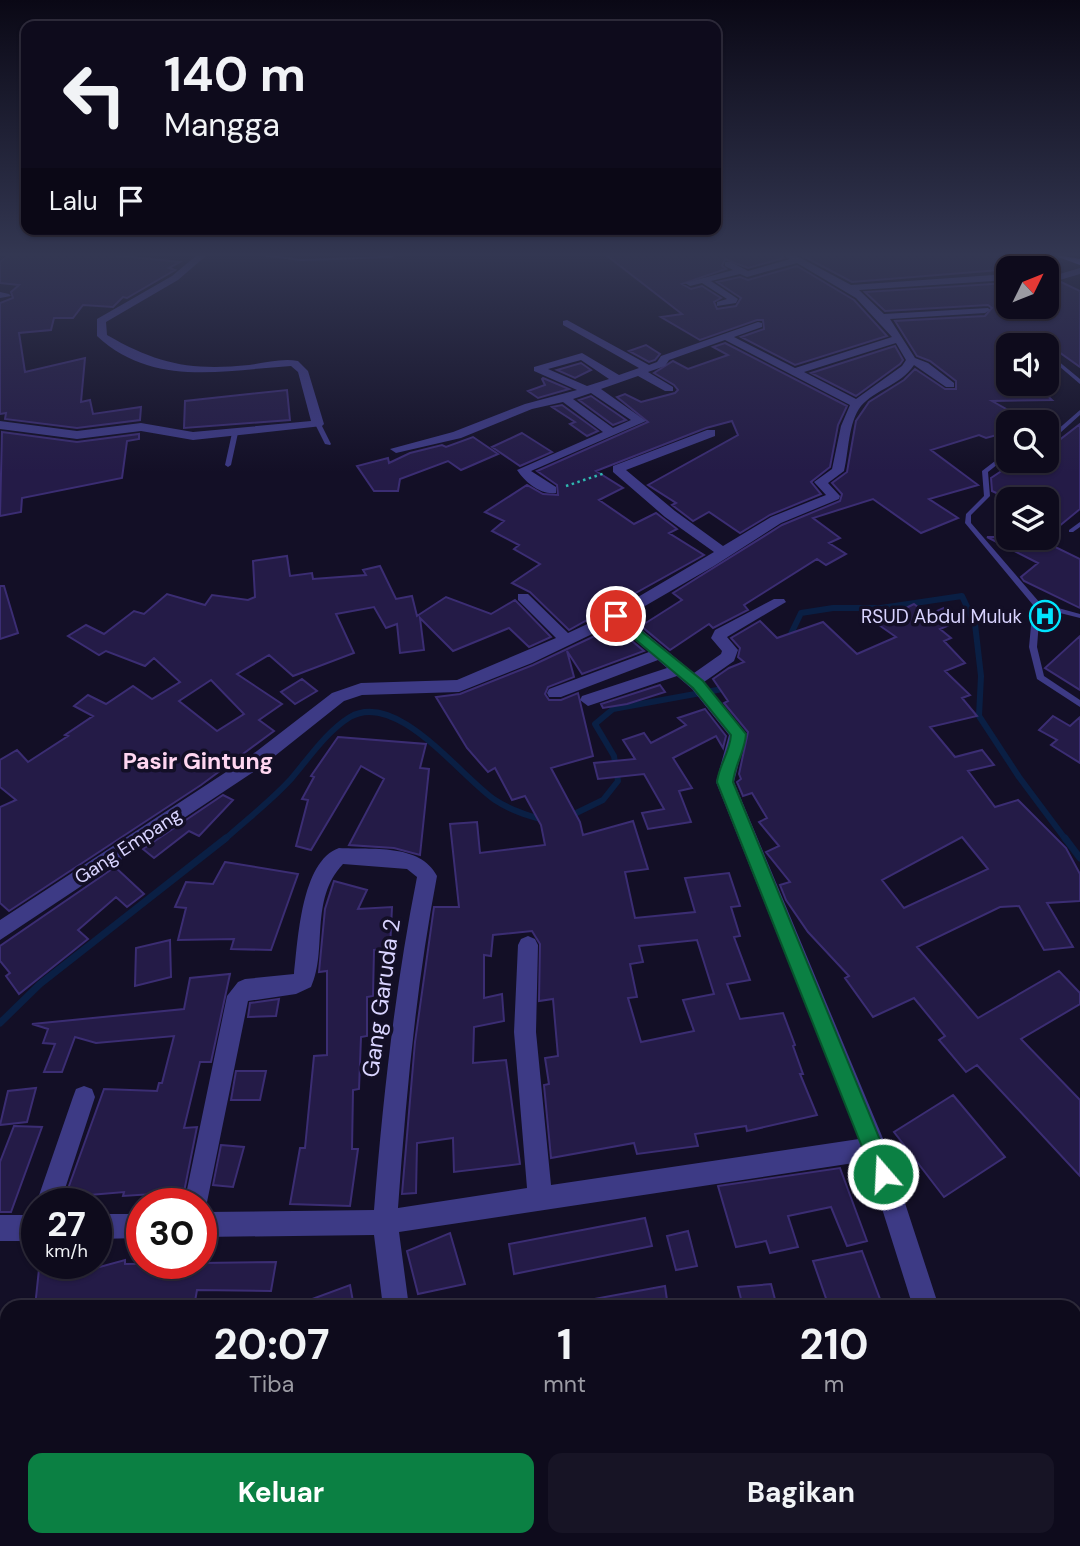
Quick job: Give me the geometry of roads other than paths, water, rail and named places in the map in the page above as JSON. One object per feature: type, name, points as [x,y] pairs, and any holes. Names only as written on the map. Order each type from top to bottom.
[{"type":"street","points":[[0,425],[77,435],[141,427],[193,436],[317,424],[303,371],[294,363],[195,373],[176,371],[153,364],[102,336],[101,327]]},
{"type":"street","points":[[574,327],[642,369],[669,390]]},
{"type":"street","points":[[396,449],[457,435],[529,406],[565,398],[752,327]]},
{"type":"street","points":[[888,327],[911,360],[924,365],[950,385]]},
{"type":"street","points":[[724,337],[856,404],[898,375],[911,360]]},
{"type":"street","points":[[794,372],[897,339]]},
{"type":"street","points":[[551,490],[524,474],[526,468],[640,421],[589,389],[538,369],[582,356],[617,379]]},
{"type":"street","points":[[565,398],[604,424],[608,434]]},
{"type":"street","name":"Gang Empang","points":[[0,931],[255,762],[338,697],[349,692],[459,686],[616,616],[776,520],[834,496],[820,482],[838,471],[839,452],[856,404]]},
{"type":"street","points":[[711,433],[617,469],[670,514],[723,552]]},
{"type":"street","points":[[523,597],[566,639]]},
{"type":"street","points":[[696,683],[728,657],[730,650],[719,638],[720,634],[779,602]]},
{"type":"street","points":[[616,616],[696,683],[738,734],[738,747],[727,764],[725,782],[875,1148],[924,1300]]},
{"type":"street","points":[[555,693],[661,653]]},
{"type":"street","points":[[588,700],[680,669]]},
{"type":"street","name":"Gang Garuda 2","points":[[198,1188],[238,996],[244,989],[296,984],[304,980],[318,891],[334,860],[340,856],[410,861],[420,866],[427,876],[410,964],[396,1071],[385,1222]]},
{"type":"street","points":[[528,946],[525,1032],[540,1200]]},
{"type":"street","points":[[53,1188],[83,1097]]},
{"type":"street","points":[[217,1225],[385,1222],[875,1148]]},
{"type":"street","points":[[385,1222],[395,1300]]},
{"type":"street","points":[[0,1228],[21,1228]]},
{"type":"lane","points":[[1059,363],[1080,382]]},
{"type":"lane","points":[[1059,431],[1080,412]]},
{"type":"lane","points":[[317,424],[328,444]]},
{"type":"lane","points":[[228,465],[235,433]]},
{"type":"lane","points":[[996,462],[985,471],[987,496],[968,515],[968,523],[1037,605],[1080,616]]},
{"type":"lane","points":[[1071,531],[1080,524]]},
{"type":"lane","points":[[1037,605],[1033,647],[1040,677],[1080,704]]},
{"type":"waterway","points":[[788,640],[801,613],[833,608],[881,608],[962,596]]},
{"type":"waterway","points":[[962,596],[975,624],[981,676],[979,716],[1019,777],[1066,840]]},
{"type":"waterway","points":[[568,817],[603,800],[618,781],[614,756],[595,724],[613,709],[728,688]]},
{"type":"waterway","points":[[224,840],[291,779],[333,730],[350,717],[368,712],[388,715],[407,725],[427,739],[495,800],[518,812],[544,820]]},
{"type":"waterway","points":[[0,1023],[40,984],[226,838]]},
{"type":"waterway","points":[[1065,838],[1080,858]]},
{"type":"place","name":"RSUD Abdul Muluk","points":[[1045,616]]},
{"type":"district","name":"Pasir Gintung","points":[[198,761]]}]
